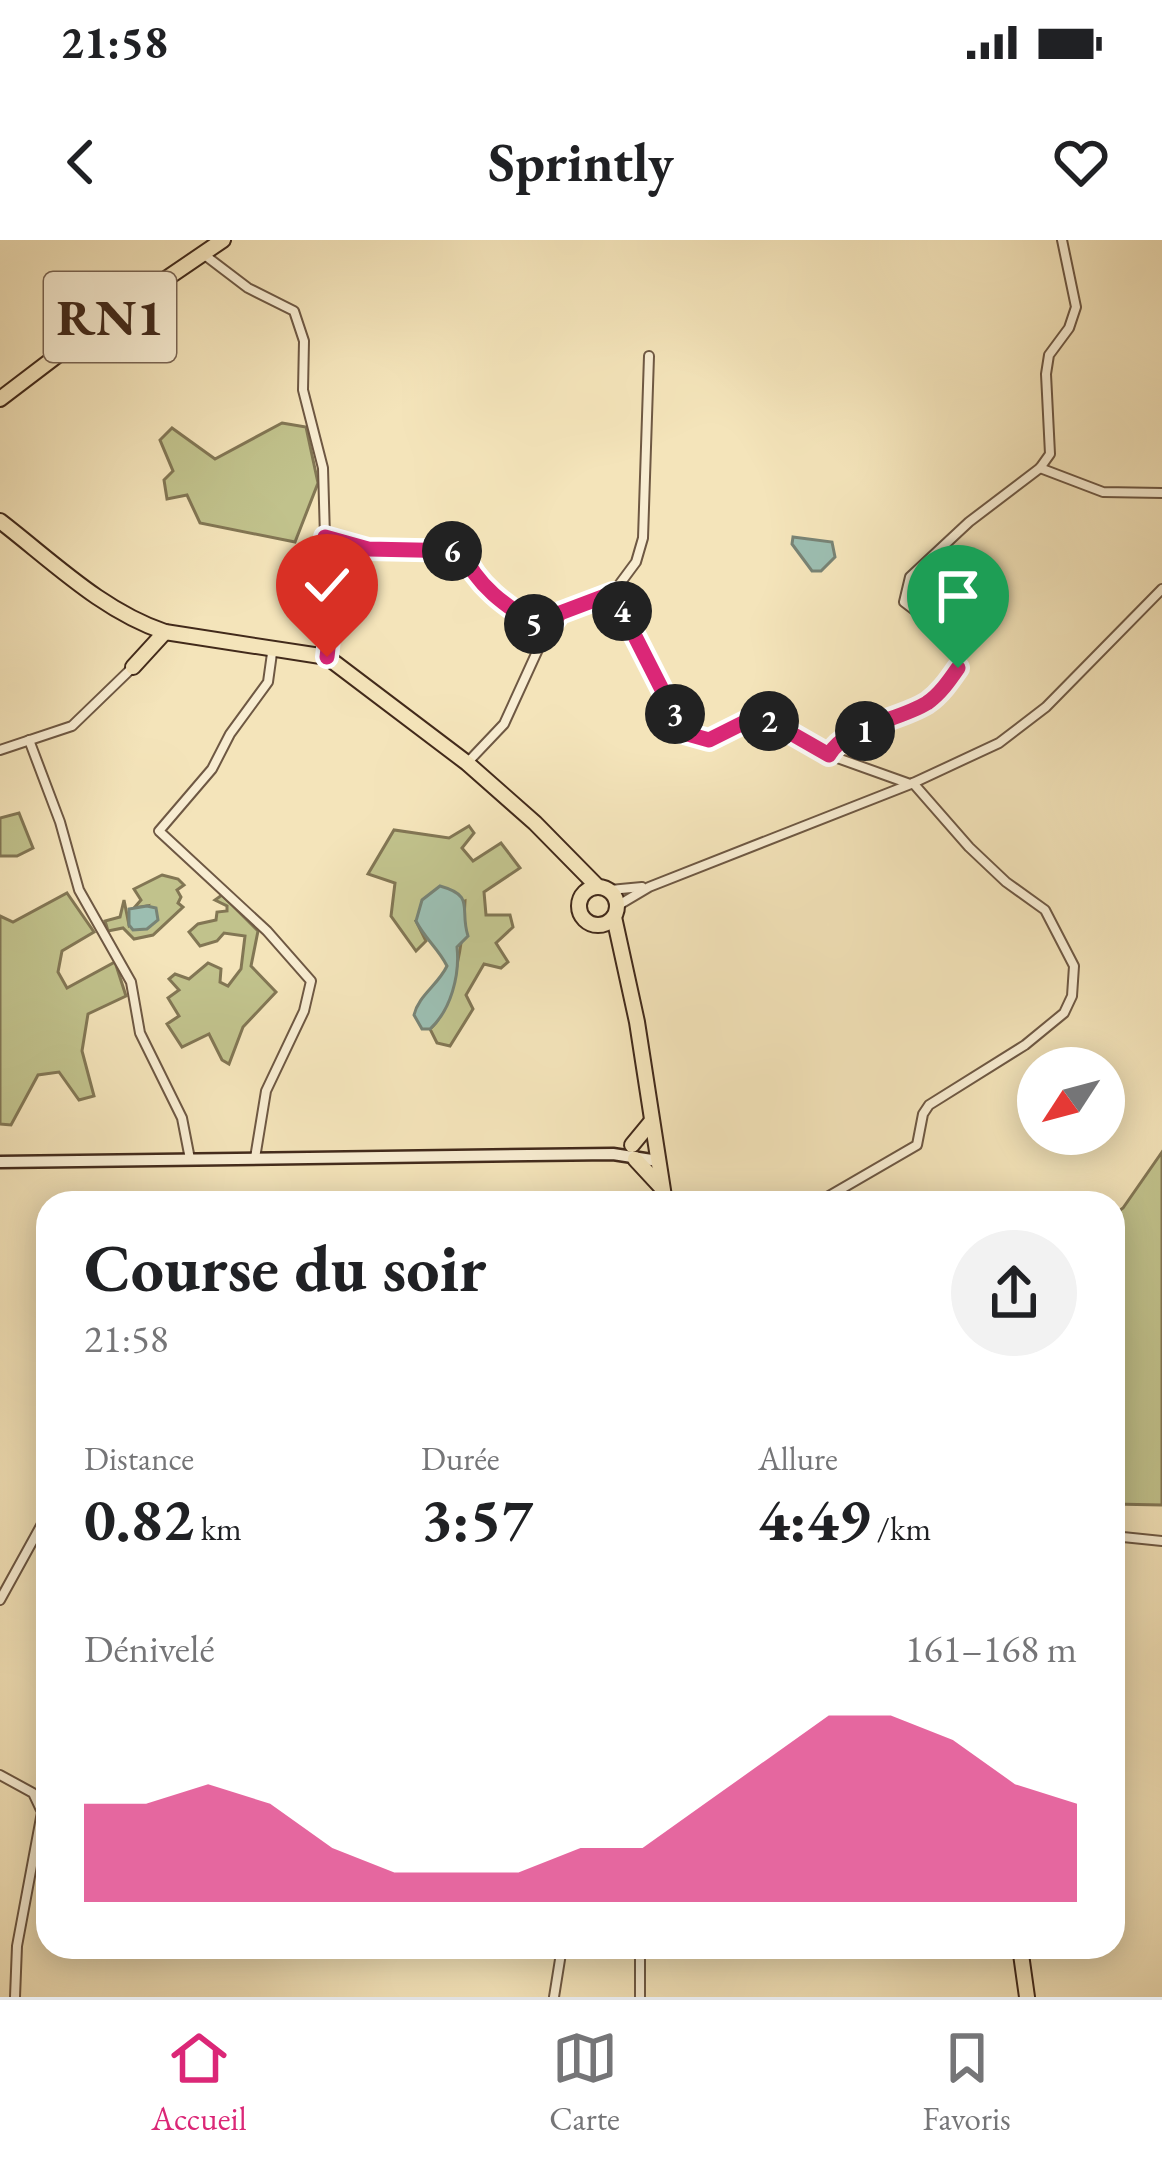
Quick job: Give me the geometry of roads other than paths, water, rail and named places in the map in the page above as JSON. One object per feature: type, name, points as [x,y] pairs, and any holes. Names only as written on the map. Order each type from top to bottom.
[{"type":"highway","name":"RN1","points":[[0,399],[223,240]]},
{"type":"highway","points":[[0,521],[106,603],[143,625],[327,657],[467,763],[536,823],[615,912],[663,1191]]},
{"type":"highway","points":[[133,667],[143,625]]},
{"type":"highway","points":[[133,667],[165,632]]},
{"type":"highway","points":[[596,890],[578,902],[583,918],[598,925],[624,969]]},
{"type":"highway","points":[[598,925],[615,912]]},
{"type":"highway","points":[[652,1122],[633,1152],[660,1191]]},
{"type":"highway","points":[[1022,1959],[1028,1997]]},
{"type":"street","points":[[829,755],[844,736],[927,703],[958,668],[963,647],[904,602],[910,577],[969,522],[1040,468],[1050,454],[1049,355],[1069,328],[1076,307],[1062,240]]},
{"type":"street","points":[[202,254],[248,288],[293,311],[304,341],[303,390],[322,468],[325,537],[335,587],[327,657]]},
{"type":"street","points":[[467,763],[504,724],[546,632],[560,613],[613,593],[636,562],[643,538],[650,356]]},
{"type":"street","points":[[1040,468],[1103,492],[1162,493]]},
{"type":"street","points":[[325,537],[368,549],[462,551],[471,573],[504,604],[546,632]]},
{"type":"street","points":[[615,912],[649,886],[912,784],[999,743],[1046,707],[1162,589]]},
{"type":"street","points":[[613,593],[684,733],[709,740],[759,715],[829,755],[912,784],[969,847],[1045,910],[1074,966],[1072,996],[1064,1013],[1025,1045],[929,1105],[917,1144],[837,1191]]},
{"type":"street","points":[[255,1158],[266,1091],[304,1011],[311,981],[267,931],[159,831],[212,769],[230,734],[268,682],[273,646]]},
{"type":"street","points":[[0,750],[71,726],[133,667]]},
{"type":"street","points":[[29,740],[79,890],[131,982],[140,1034],[182,1118],[190,1161]]},
{"type":"street","points":[[596,890],[649,886]]},
{"type":"street","points":[[0,1162],[614,1154],[655,1144]]},
{"type":"street","points":[[633,1152],[658,1161]]},
{"type":"street","points":[[0,1600],[36,1535]]},
{"type":"street","points":[[1125,1537],[1162,1541]]},
{"type":"street","points":[[0,1774],[33,1793],[36,1800]]},
{"type":"street","points":[[15,1997],[17,1946],[36,1845]]},
{"type":"street","points":[[554,1997],[560,1959]]},
{"type":"street","points":[[640,1959],[640,1997]]}]
